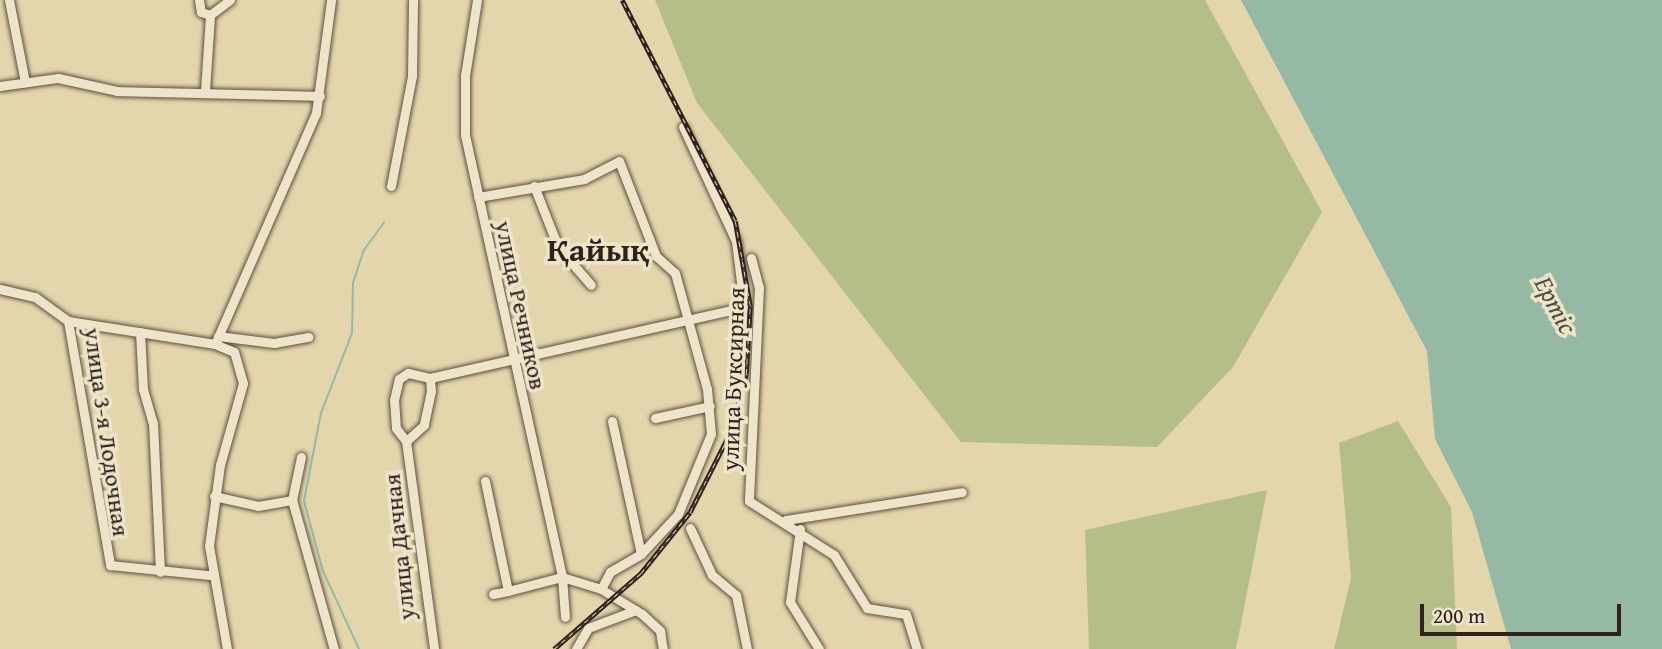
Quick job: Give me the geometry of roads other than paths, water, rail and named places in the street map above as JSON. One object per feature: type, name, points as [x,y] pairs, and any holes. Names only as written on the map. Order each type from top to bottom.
[{"type":"street","points":[[9,0],[24,82]]},
{"type":"street","points":[[199,0],[201,12],[210,15]]},
{"type":"street","points":[[205,91],[210,15],[230,0]]},
{"type":"street","points":[[228,649],[209,575],[214,496],[243,383],[234,352],[217,340],[320,96],[331,0]]},
{"type":"street","points":[[391,186],[412,76],[413,0]]},
{"type":"street","name":"улица Речников","points":[[477,0],[463,115],[478,197],[562,577],[565,617]]},
{"type":"street","points":[[0,86],[75,79],[117,92],[205,91],[320,96]]},
{"type":"street","points":[[406,441],[429,411],[430,378],[689,322],[744,307],[736,241],[683,127]]},
{"type":"street","points":[[478,197],[584,179],[619,161],[656,256],[675,273],[710,406],[711,434],[687,498],[640,554],[610,572],[601,589]]},
{"type":"street","points":[[534,186],[558,247],[591,285]]},
{"type":"street","name":"улица Буксирная","points":[[751,258],[759,287],[749,502],[786,520]]},
{"type":"street","points":[[0,289],[34,297],[68,321]]},
{"type":"street","name":"улица 3-я Лодочная","points":[[209,575],[118,571],[106,557],[68,321],[217,340],[274,343],[308,337]]},
{"type":"street","name":"улица 3-я Лодочная","points":[[140,332],[153,423],[160,572]]},
{"type":"street","name":"улица Дачная","points":[[430,378],[408,373],[396,387],[394,421],[406,441],[433,649]]},
{"type":"street","points":[[655,418],[710,406]]},
{"type":"street","points":[[612,421],[640,554]]},
{"type":"street","points":[[301,457],[292,500],[334,649]]},
{"type":"street","points":[[485,481],[508,591]]},
{"type":"street","points":[[786,520],[962,492]]},
{"type":"street","points":[[214,496],[258,506],[292,500]]},
{"type":"street","points":[[786,520],[834,555],[867,608],[906,614],[917,649]]},
{"type":"street","points":[[690,528],[712,575],[736,595],[747,649]]},
{"type":"street","points":[[800,529],[790,602],[819,649]]},
{"type":"street","points":[[493,594],[562,577],[601,589],[655,623],[663,649]]},
{"type":"street","points":[[576,649],[588,628],[636,610]]},
{"type":"water","name":"Ертіс","points":[[1241,0],[1662,0],[1662,649],[1511,649],[1472,512],[1435,439],[1427,351]]},
{"type":"waterway","points":[[359,649],[323,571],[304,501],[321,413],[352,333],[353,283],[364,250],[384,222]]},
{"type":"railway","points":[[554,649],[641,573],[690,512],[730,433],[746,374],[750,306],[735,221],[622,0]]},
{"type":"district","name":"Қайық","points":[[598,250]]}]
